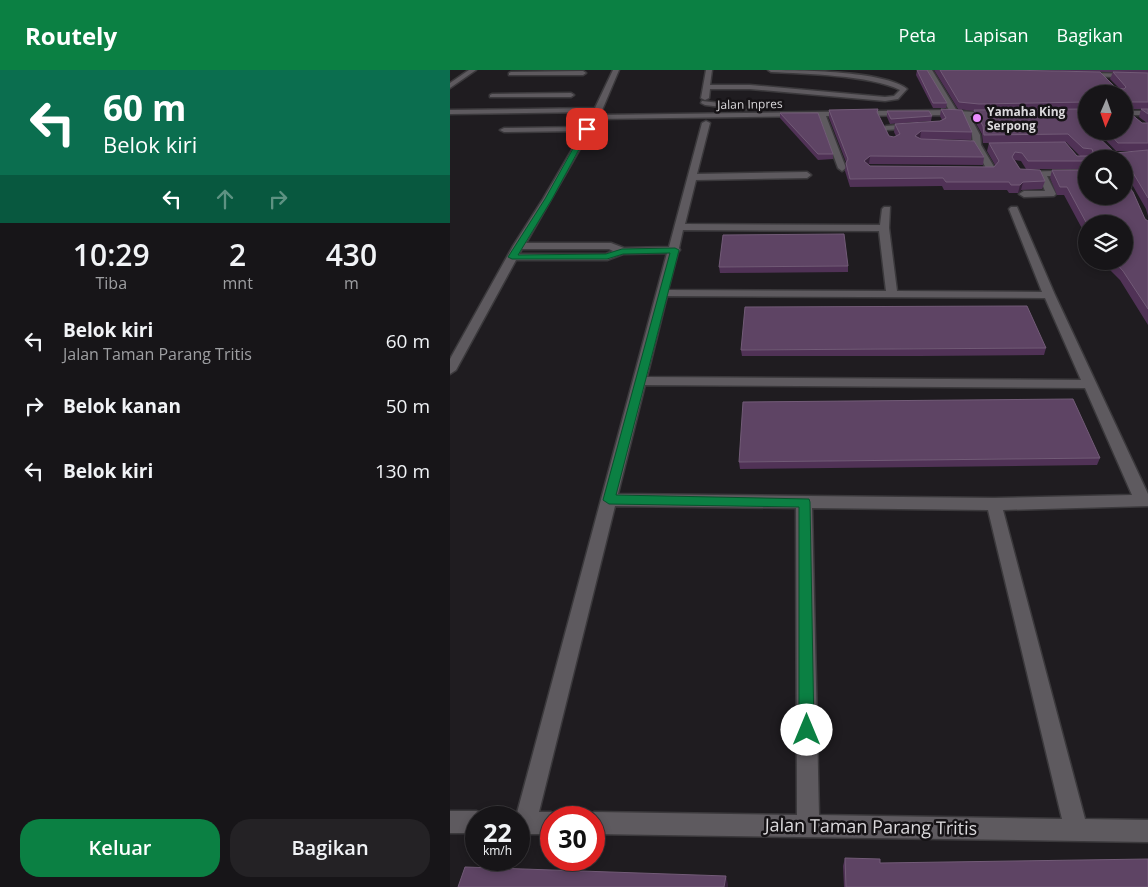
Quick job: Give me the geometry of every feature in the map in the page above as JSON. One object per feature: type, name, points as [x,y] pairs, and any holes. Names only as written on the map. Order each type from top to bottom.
[{"type":"street","points":[[450,86],[473,70]]},
{"type":"street","points":[[450,370],[454,358],[518,246],[548,199],[597,111],[616,70]]},
{"type":"street","points":[[527,806],[681,227],[705,112],[709,70]]},
{"type":"street","points":[[707,88],[740,86],[886,99],[896,98],[904,89],[902,86],[879,81],[772,70]]},
{"type":"street","points":[[929,70],[954,112]]},
{"type":"street","points":[[511,74],[584,71]]},
{"type":"street","points":[[579,80],[584,71]]},
{"type":"street","points":[[1075,75],[1148,76]]},
{"type":"street","points":[[1101,76],[1107,82]]},
{"type":"street","points":[[734,93],[740,86]]},
{"type":"street","points":[[575,88],[568,103],[597,111]]},
{"type":"street","points":[[492,96],[571,95]]},
{"type":"street","points":[[705,112],[723,105],[729,99]]},
{"type":"street","points":[[723,105],[754,108]]},
{"type":"street","points":[[1133,107],[1139,113]]},
{"type":"street","points":[[450,112],[597,111]]},
{"type":"street","name":"Jalan Inpres","points":[[597,111],[822,115],[934,115],[954,112],[1000,115]]},
{"type":"street","points":[[1133,113],[1148,113]]},
{"type":"street","points":[[965,114],[976,135],[975,146],[992,170],[967,171]]},
{"type":"street","points":[[822,115],[842,168]]},
{"type":"street","points":[[880,116],[888,131],[922,126]]},
{"type":"street","points":[[1133,119],[1137,122]]},
{"type":"street","points":[[504,130],[587,129]]},
{"type":"street","points":[[975,146],[989,147]]},
{"type":"street","points":[[1016,164],[1023,174],[1078,173]]},
{"type":"street","points":[[1024,194],[1051,194],[1042,174]]},
{"type":"street","points":[[692,177],[807,175]]},
{"type":"street","points":[[887,209],[884,228],[892,293]]},
{"type":"street","points":[[609,500],[994,504],[1145,499],[1049,295],[1014,209]]},
{"type":"street","points":[[681,227],[884,228]]},
{"type":"street","points":[[518,246],[611,246],[622,251]]},
{"type":"street","points":[[512,257],[607,257],[622,251],[675,250]]},
{"type":"street","points":[[664,293],[1049,295]]},
{"type":"street","points":[[640,381],[1090,384]]},
{"type":"street","points":[[804,502],[808,825]]},
{"type":"street","points":[[994,504],[1076,829]]},
{"type":"street","points":[[450,822],[465,822]]},
{"type":"street","name":"Jalan Taman Parang Tritis","points":[[605,824],[1148,830]]},
{"type":"building","points":[[917,70],[927,70],[947,103],[933,103]]},
{"type":"building","points":[[940,70],[1100,72],[1113,85],[1078,85],[1078,102],[979,104],[959,102]]},
{"type":"building","points":[[1113,72],[1148,73],[1148,102],[1133,102],[1133,85],[1124,85]]},
{"type":"building","points":[[878,109],[877,112],[889,136],[894,137],[900,134],[895,124],[940,121],[946,118],[941,109],[962,110],[972,132],[921,131],[915,136],[921,139],[974,141],[984,157],[870,156],[864,161],[870,166],[994,167],[999,161],[989,143],[1065,142],[1078,156],[1078,161],[1028,161],[1022,153],[1015,152],[1012,157],[1020,169],[1040,170],[1045,181],[1023,182],[1020,185],[1011,185],[1009,182],[946,182],[943,178],[850,179],[846,163],[848,159],[829,110]]},
{"type":"building","points":[[1078,109],[1078,140],[1101,140],[1112,150],[1083,148],[1068,134],[984,135],[983,126],[974,110]]},
{"type":"building","points":[[1141,109],[1148,109],[1148,114]]},
{"type":"building","points":[[887,111],[929,111],[932,116],[891,119]]},
{"type":"building","points":[[780,113],[818,113],[833,154],[818,154]]},
{"type":"building","points":[[1133,116],[1142,123],[1148,123],[1148,143],[1118,143],[1115,140],[1133,140]]},
{"type":"building","points":[[1148,150],[1148,198],[1133,173],[1133,151]]},
{"type":"building","points":[[1052,170],[1078,170],[1078,205],[1133,205],[1133,192],[1145,219],[1148,221],[1148,309],[1122,270],[1133,270],[1133,215],[1082,215],[1067,187],[1060,187]]},
{"type":"building","points":[[844,234],[848,266],[719,267],[723,235]]},
{"type":"building","points":[[1027,306],[1046,348],[741,350],[745,307]]},
{"type":"building","points":[[1073,399],[1100,458],[739,462],[743,402]]},
{"type":"building","points":[[845,858],[880,859],[880,863],[1148,859],[1148,887],[846,887]]},
{"type":"building","points":[[465,867],[465,871],[530,871],[530,869],[726,876],[724,887],[458,887]]},
{"type":"place","name":"Yamaha King Serpong","points":[[977,118]]},
{"type":"route","points":[[587,129],[548,199],[512,257],[607,257],[622,251],[675,250],[609,500],[804,502],[807,730]]}]
